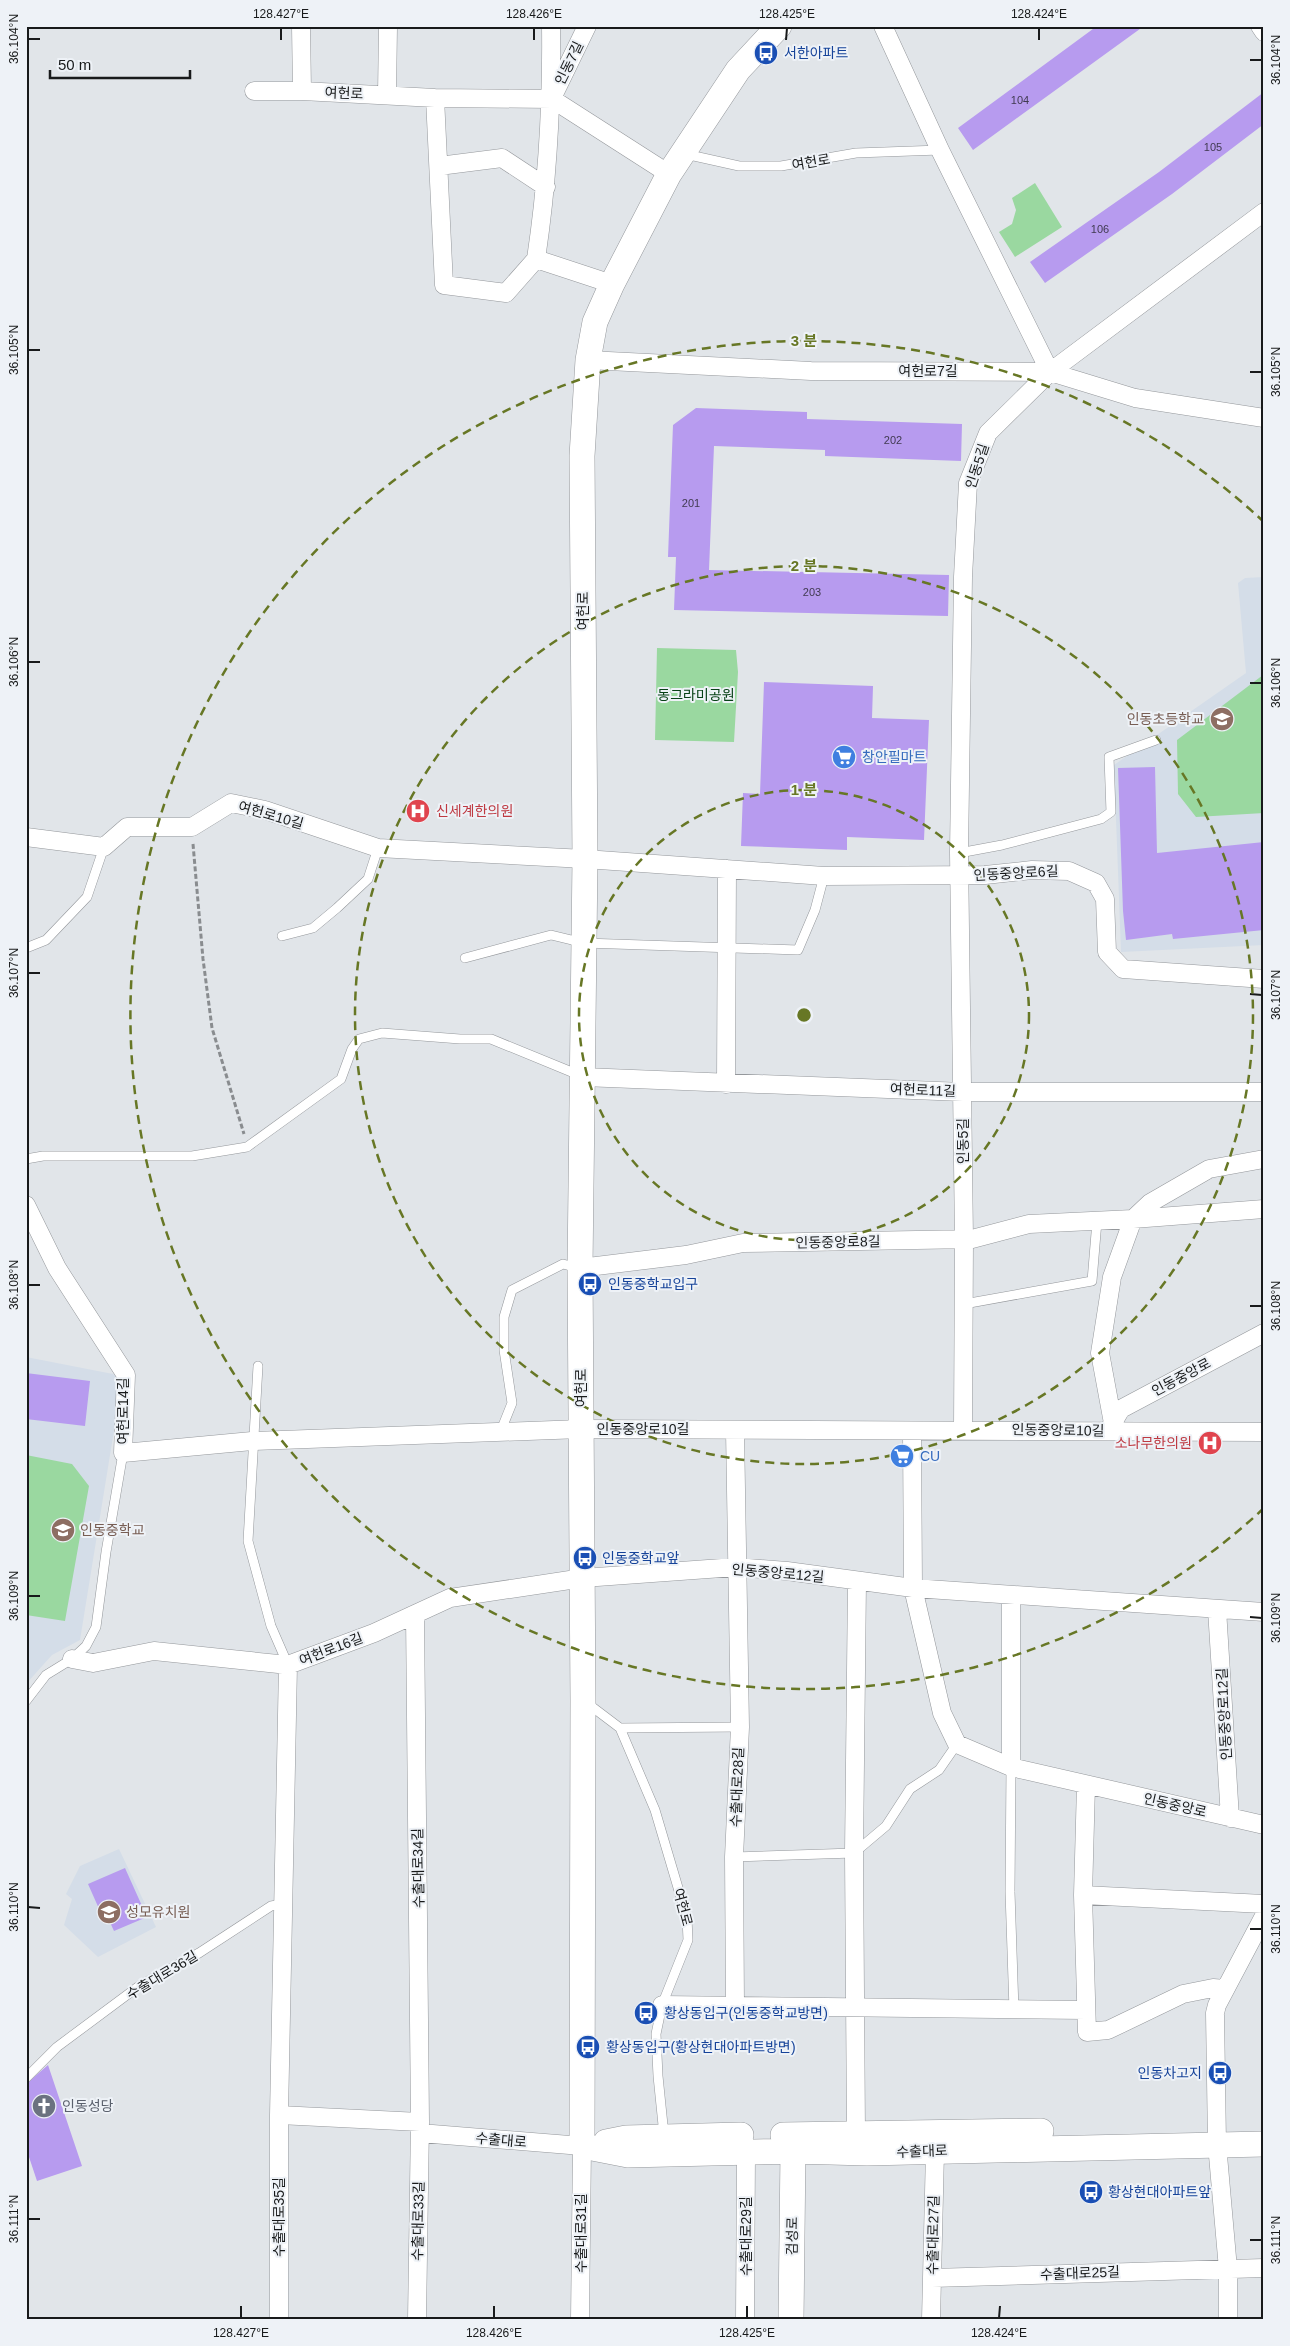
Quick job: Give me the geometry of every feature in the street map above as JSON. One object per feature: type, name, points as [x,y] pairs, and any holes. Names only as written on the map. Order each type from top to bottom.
[{"type":"street","points":[[301,26],[302,92]]},
{"type":"street","points":[[387,94],[388,26]]},
{"type":"street","points":[[435,98],[444,285],[506,293],[536,259],[546,187],[552,99],[550,26]]},
{"type":"street","name":"인동7길","points":[[552,99],[587,26]]},
{"type":"street","name":"여헌로","points":[[582,2146],[583,1578],[580,1268],[585,858],[582,456],[588,360],[595,322],[612,284],[676,164],[738,70],[779,26]]},
{"type":"street","points":[[883,26],[940,150],[1050,372]]},
{"type":"street","points":[[1260,26],[1264,32]]},
{"type":"street","name":"여헌로","points":[[254,91],[387,94],[435,98],[552,99],[676,164]]},
{"type":"street","points":[[439,166],[502,158],[546,187]]},
{"type":"street","name":"인동5길","points":[[963,1430],[963,1092],[961,876],[959,853],[964,577],[968,483],[988,433],[1050,372],[1264,212]]},
{"type":"street","points":[[536,259],[612,284]]},
{"type":"street","name":"여헌로7길","points":[[588,360],[811,371],[1050,372],[1135,398],[1264,418]]},
{"type":"street","name":"여헌로10길","points":[[192,827],[231,804],[245,805],[378,848],[585,858]]},
{"type":"street","points":[[26,837],[104,847],[127,827],[192,827]]},
{"type":"street","name":"인동중앙로6길","points":[[585,858],[824,876],[984,876],[1032,870],[1069,871],[1096,883],[1105,899],[1107,952],[1123,969],[1264,979]]},
{"type":"street","points":[[726,1084],[727,869]]},
{"type":"street","name":"여헌로11길","points":[[583,1077],[963,1092],[1264,1092]]},
{"type":"street","points":[[1111,1427],[1100,1353],[1112,1277],[1134,1219],[1150,1203],[1209,1169],[1264,1159]]},
{"type":"street","name":"여헌로14길","points":[[26,1205],[57,1268],[126,1375],[123,1453],[252,1441],[500,1434],[581,1429]]},
{"type":"street","name":"인동중앙로8길","points":[[580,1268],[686,1255],[743,1244],[964,1240],[1029,1224],[1134,1219],[1264,1209]]},
{"type":"street","name":"인동중앙로","points":[[1111,1427],[1121,1408],[1264,1333]]},
{"type":"street","name":"인동중앙로10길","points":[[581,1429],[912,1432],[1111,1427],[1264,1432]]},
{"type":"street","points":[[735,1430],[736,1567]]},
{"type":"street","points":[[912,1432],[913,1588],[942,1712],[957,1744]]},
{"type":"street","name":"인동중앙로12길","points":[[583,1578],[736,1567],[913,1588],[1264,1612]]},
{"type":"street","name":"수출대로28길","points":[[735,2006],[734,1857],[740,1727],[736,1567]]},
{"type":"street","name":"여헌로16길","points":[[72,1659],[92,1663],[154,1651],[288,1665],[374,1632],[450,1598],[583,1578]]},
{"type":"street","points":[[856,2134],[854,1853],[857,1581]]},
{"type":"street","points":[[1011,1596],[1011,1767]]},
{"type":"street","name":"인동중앙로12길","points":[[1217,1609],[1230,1818]]},
{"type":"street","name":"수출대로34길","points":[[415,1614],[420,2128]]},
{"type":"street","points":[[279,2115],[288,1665]]},
{"type":"street","name":"인동중앙로","points":[[957,1744],[1011,1767],[1264,1825]]},
{"type":"street","points":[[1086,1785],[1083,1895],[1088,2032],[1108,2030],[1183,1994],[1213,1988],[1225,1989]]},
{"type":"street","points":[[1083,1895],[1264,1904]]},
{"type":"street","points":[[1228,2320],[1228,2269],[1216,2137],[1215,2022],[1217,2005],[1264,1916]]},
{"type":"street","points":[[662,2005],[1086,2010]]},
{"type":"street","name":"수출대로","points":[[279,2115],[582,2146],[628,2155],[793,2151],[867,2153],[935,2151],[1216,2137],[1264,2129]]},
{"type":"street","name":"수출대로35길","points":[[279,2115],[279,2320]]},
{"type":"street","name":"수출대로33길","points":[[417,2320],[420,2128]]},
{"type":"street","name":"수출대로","points":[[582,2146],[626,2138],[665,2136],[856,2134],[1216,2137],[1264,2144]]},
{"type":"street","name":"수출대로31길","points":[[580,2320],[582,2146]]},
{"type":"street","name":"검성로","points":[[791,2320],[793,2151]]},
{"type":"street","name":"수출대로27길","points":[[931,2320],[935,2151]]},
{"type":"street","name":"수출대로29길","points":[[745,2320],[746,2152]]},
{"type":"street","name":"수출대로25길","points":[[932,2278],[1264,2268]]},
{"type":"lane","name":"여헌로","points":[[676,164],[781,166],[856,154],[940,150]]},
{"type":"lane","points":[[959,853],[1002,845],[1100,819],[1110,812],[1109,757],[1156,740]]},
{"type":"lane","points":[[26,948],[46,940],[88,897],[104,847]]},
{"type":"lane","points":[[282,936],[313,928],[337,908],[368,879],[378,848]]},
{"type":"lane","points":[[465,958],[551,936],[584,943],[798,950],[815,910],[824,876]]},
{"type":"lane","points":[[26,1159],[43,1156],[192,1156],[247,1147],[341,1079],[352,1049],[359,1039],[382,1033],[491,1039],[583,1077]]},
{"type":"lane","points":[[964,1304],[1092,1281],[1097,1221]]},
{"type":"lane","points":[[500,1434],[512,1403],[504,1342],[504,1318],[512,1290],[563,1264],[580,1268]]},
{"type":"lane","points":[[258,1366],[252,1441],[248,1541],[271,1626],[288,1665]]},
{"type":"lane","points":[[26,1701],[46,1675],[72,1659],[86,1646],[96,1627],[106,1552],[123,1453]]},
{"type":"lane","name":"여헌로","points":[[583,1700],[620,1728],[655,1810],[689,1933],[688,1940],[662,2005],[656,2034],[658,2076],[665,2136]]},
{"type":"lane","points":[[620,1728],[740,1727]]},
{"type":"lane","points":[[734,1857],[854,1853],[886,1826],[910,1789],[939,1770],[957,1744]]},
{"type":"lane","points":[[1011,1767],[1010,1892],[1014,2010]]},
{"type":"lane","name":"수출대로36길","points":[[26,2078],[57,2047],[139,1986],[199,1953],[270,1906],[282,1904]]},
{"type":"path","points":[[192,827],[203,959],[212,1028],[247,1147]]},
{"type":"shaded area","name":"인동초등학교","points":[[1264,577],[1264,945],[1121,952],[1114,765],[1246,673],[1238,583],[1245,578]]},
{"type":"shaded area","name":"인동중학교","points":[[26,1357],[113,1374],[122,1381],[80,1640],[52,1655],[26,1684]]},
{"type":"shaded area","name":"성모유치원","points":[[119,1849],[156,1927],[98,1957],[64,1925],[72,1899],[66,1894],[80,1866]]},
{"type":"green space","points":[[1035,183],[1062,227],[1015,257],[999,232],[1012,224],[1016,210],[1012,198]]},
{"type":"green space","name":"동그라미공원","points":[[657,648],[736,650],[738,672],[734,742],[655,740]]},
{"type":"green space","points":[[1262,659],[1264,659],[1264,813],[1196,817],[1178,794],[1177,740],[1263,675]]},
{"type":"green space","points":[[26,1455],[72,1464],[89,1486],[65,1621],[26,1615]]},
{"type":"building","points":[[1097,26],[1144,26],[973,150],[958,128]]},
{"type":"building","points":[[1264,92],[1264,124],[1172,194],[1045,283],[1030,262],[1159,172]]},
{"type":"building","points":[[696,408],[807,412],[807,419],[962,424],[961,461],[825,456],[825,450],[714,446],[709,570],[949,575],[948,616],[674,610],[676,557],[668,557],[673,425]]},
{"type":"building","name":"창안필마트","points":[[764,682],[873,686],[872,718],[929,720],[924,840],[847,837],[847,850],[741,846],[743,793],[760,794]]},
{"type":"building","points":[[1155,767],[1157,853],[1264,842],[1264,930],[1173,939],[1172,934],[1126,940],[1123,911],[1118,768]]},
{"type":"building","points":[[26,1373],[90,1381],[85,1426],[26,1419]]},
{"type":"building","points":[[125,1868],[147,1917],[114,1931],[108,1918],[104,1920],[88,1884]]},
{"type":"building","name":"인동성당","points":[[48,2065],[82,2166],[37,2181],[26,2148],[26,2084]]},
{"type":"place","name":"서한아파트","points":[[766,53]]},
{"type":"place","name":"인동초등학교","points":[[1222,719]]},
{"type":"place","name":"창안필마트","points":[[844,757]]},
{"type":"place","name":"신세계한의원","points":[[418,811]]},
{"type":"place","name":"인동중학교입구","points":[[590,1284]]},
{"type":"place","name":"소나무한의원","points":[[1210,1443]]},
{"type":"place","name":"CU","points":[[902,1456]]},
{"type":"place","name":"인동중학교","points":[[63,1530]]},
{"type":"place","name":"인동중학교앞","points":[[585,1558]]},
{"type":"place","name":"성모유치원","points":[[109,1912]]},
{"type":"place","name":"황상동입구(인동중학교방면)","points":[[646,2013]]},
{"type":"place","name":"황상동입구(황상현대아파트방면)","points":[[588,2047]]},
{"type":"place","name":"인동차고지","points":[[1220,2073]]},
{"type":"place","name":"인동성당","points":[[44,2106]]},
{"type":"place","name":"황상현대아파트앞","points":[[1091,2192]]}]
